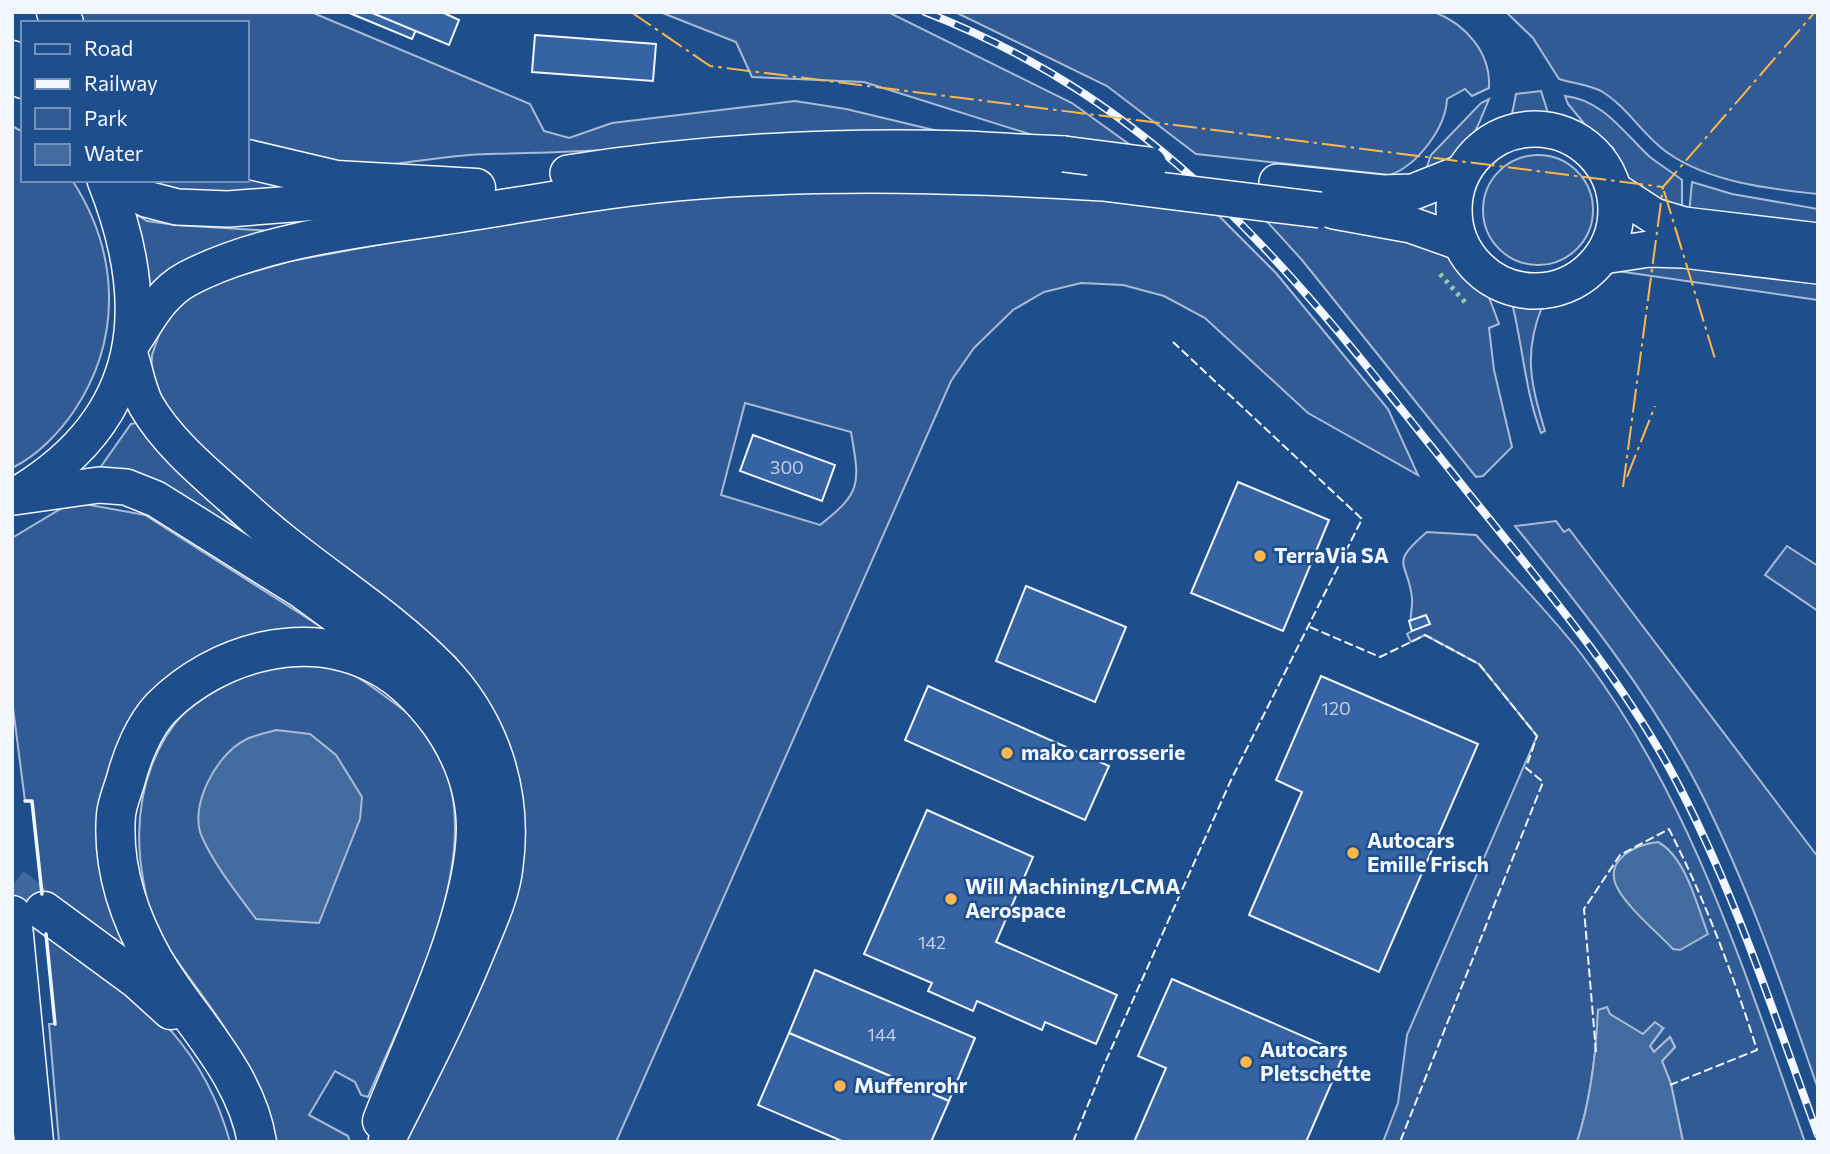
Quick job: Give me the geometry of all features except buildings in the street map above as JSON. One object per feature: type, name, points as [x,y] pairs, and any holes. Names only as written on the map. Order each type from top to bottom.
[{"type":"highway","points":[[12,60],[21,76]]},
{"type":"highway","points":[[248,159],[336,180],[476,188]]},
{"type":"highway","points":[[257,1142],[237,1086],[213,1042],[155,963],[131,915],[118,865],[116,813],[132,757],[159,710],[218,665],[253,653],[289,646],[333,650],[380,666],[420,696],[456,744],[471,785],[476,829],[470,882],[450,949],[381,1135]]},
{"type":"highway","points":[[34,1142],[22,997],[28,913],[138,980],[173,1011],[204,1053],[226,1092],[245,1142]]},
{"type":"main road","points":[[1545,128],[1571,136],[1591,150],[1605,168],[1614,190],[1617,213],[1613,235],[1603,256],[1588,272],[1569,285],[1546,291],[1523,291],[1501,285],[1484,274],[1459,242],[1453,219],[1454,196],[1461,173],[1474,154],[1492,139],[1518,129],[1545,128]]},
{"type":"main road","points":[[117,182],[146,199],[177,207],[228,209],[350,202],[476,188],[653,160],[740,152],[953,149],[1063,154],[1383,193],[1413,192],[1461,173]]},
{"type":"main road","points":[[13,498],[54,472],[88,439],[113,399],[131,349],[162,298],[185,280],[225,262],[325,234],[699,181],[845,173],[960,175],[1103,183],[1379,217],[1459,242]]},
{"type":"main road","points":[[106,182],[119,214],[129,256],[134,299],[131,349],[145,403],[168,435],[263,526],[408,638],[433,661],[471,703],[491,742],[506,801],[505,868],[492,915],[446,1025],[381,1135]]},
{"type":"main road","points":[[1614,190],[1654,216],[1684,225],[1818,241]]},
{"type":"main road","points":[[1603,256],[1649,249],[1683,250],[1818,266]]},
{"type":"main road","points":[[13,498],[99,485],[126,487],[156,499],[301,590],[425,681],[471,741],[492,810],[493,859],[483,901],[462,955],[381,1135]]},
{"type":"green space","points":[[73,12],[311,12],[530,104],[544,131],[569,138],[612,123],[795,101],[846,109],[959,136],[488,154],[381,165],[333,165],[248,144],[248,21],[80,21]]},
{"type":"green space","points":[[660,12],[888,12],[1072,103],[1133,147],[1042,138],[864,82],[752,77],[736,42]]},
{"type":"green space","points":[[955,12],[1434,12],[1456,24],[1474,41],[1486,63],[1489,88],[1472,96],[1465,89],[1447,99],[1442,121],[1429,144],[1411,163],[1390,175],[1196,154],[1107,86]]},
{"type":"green space","points":[[1506,12],[1818,12],[1818,194],[1740,182],[1684,163],[1659,146],[1619,105],[1601,91],[1559,79],[1533,38]]},
{"type":"green space","points":[[1541,91],[1549,116],[1523,115],[1514,119],[1512,114],[1516,94]]},
{"type":"green space","points":[[1565,96],[1591,104],[1602,111],[1650,157],[1682,180],[1682,206],[1673,211],[1632,187],[1613,148],[1587,127],[1568,104]]},
{"type":"green space","points":[[1489,99],[1478,126],[1458,156],[1423,178],[1431,155],[1481,103]]},
{"type":"green space","points":[[12,126],[21,131],[21,182],[73,182],[88,208],[99,236],[109,295],[101,354],[90,383],[74,411],[54,436],[30,457],[12,468]]},
{"type":"green space","points":[[1538,155],[1559,159],[1577,171],[1589,189],[1593,210],[1589,231],[1577,249],[1559,261],[1538,265],[1517,261],[1499,249],[1487,231],[1483,210],[1487,189],[1499,171],[1517,159]]},
{"type":"green space","points":[[248,172],[307,191],[169,198],[138,182],[248,182]]},
{"type":"green space","points":[[1692,182],[1732,194],[1818,209],[1818,230],[1689,214]]},
{"type":"green space","points":[[956,184],[1213,210],[1276,273],[1388,409],[1418,475],[1308,413],[1205,318],[1164,296],[1123,285],[1081,283],[1044,292],[1013,310],[974,348],[951,381],[616,1142],[404,1142],[499,727],[456,658],[400,611],[261,508],[171,421],[151,377],[152,355],[160,332],[174,310],[194,293],[228,279],[291,261],[615,201]],"holes":[[[745,403],[851,432],[856,464],[855,486],[844,504],[820,525],[721,495]]]},
{"type":"green space","points":[[1438,195],[1448,240],[1463,270],[1487,292],[1499,324],[1489,328],[1494,370],[1512,447],[1483,476],[1476,477],[1302,260],[1261,215],[1417,218],[1418,199]]},
{"type":"green space","points":[[134,213],[147,221],[176,225],[273,231],[149,297]]},
{"type":"green space","points":[[1648,266],[1681,266],[1818,281],[1818,300],[1617,271]]},
{"type":"green space","points":[[1512,303],[1542,307],[1532,340],[1531,354],[1533,384],[1545,431],[1541,433],[1531,401]]},
{"type":"green space","points":[[136,423],[239,530],[235,536],[97,472],[131,424]]},
{"type":"green space","points":[[79,503],[145,515],[326,630],[281,636],[121,748],[128,953],[42,894],[32,801],[25,801],[12,700],[12,538],[67,505]]},
{"type":"green space","points":[[1556,521],[1564,532],[1569,529],[1818,857],[1818,1089],[1748,898],[1698,787],[1636,684],[1515,526]]},
{"type":"green space","points":[[1427,532],[1476,535],[1570,639],[1621,710],[1655,768],[1712,890],[1805,1142],[1683,1142],[1671,1084],[1662,1061],[1675,1047],[1670,1037],[1654,1052],[1650,1046],[1663,1029],[1643,1034],[1598,1010],[1592,1077],[1577,1142],[1383,1142],[1398,1103],[1407,1035],[1537,736],[1479,664],[1425,635],[1411,642],[1407,634],[1412,631],[1412,598],[1403,564],[1408,551]]},
{"type":"green space","points":[[1787,546],[1818,566],[1818,611],[1765,575]]},
{"type":"green space","points":[[279,667],[333,667],[350,673],[397,705],[433,744],[452,790],[455,841],[446,895],[430,950],[368,1097],[361,1095],[355,1082],[335,1071],[309,1115],[348,1136],[350,1142],[274,1142],[243,1061],[220,1020],[159,931],[150,911],[144,884],[140,823],[144,793],[152,764],[165,738],[183,714],[205,694],[238,676]]},
{"type":"green space","points":[[45,925],[133,994],[181,1042],[200,1070],[217,1103],[230,1142],[59,1142],[49,1024],[55,1024]]},
{"type":"water","points":[[276,730],[310,734],[336,755],[362,797],[360,819],[319,923],[256,919],[213,858],[199,825],[202,796],[224,757],[245,740]]},
{"type":"water","points":[[1658,842],[1668,849],[1683,870],[1708,934],[1680,950],[1673,949],[1636,912],[1618,889],[1614,879],[1614,870],[1623,856],[1640,846]]},
{"type":"water","points":[[1607,1007],[1610,1014],[1643,1034],[1655,1022],[1663,1028],[1650,1046],[1654,1052],[1670,1037],[1675,1047],[1662,1061],[1671,1084],[1683,1142],[1577,1142],[1592,1077],[1598,1010]]},
{"type":"tunnel","points":[[12,886],[44,911]]},
{"type":"railway","points":[[925,12],[1013,52],[1092,99],[1164,153],[1229,212],[1349,344],[1548,592],[1626,697],[1671,771],[1693,815],[1751,950],[1818,1135]]},
{"type":"hedge","points":[[1440,274],[1465,302]]},
{"type":"fence","points":[[1073,1142],[1104,1065],[1231,780],[1362,519],[1173,342]]},
{"type":"fence","points":[[1310,627],[1380,657],[1425,635],[1479,664],[1537,736],[1526,768],[1543,782],[1400,1142]]},
{"type":"fence","points":[[1596,1052],[1584,909],[1620,855],[1669,829],[1718,938],[1757,1050],[1670,1085]]},
{"type":"wall","points":[[25,801],[32,801],[42,894]]},
{"type":"wall","points":[[46,934],[55,1024]]},
{"type":"power","points":[[631,12],[710,66],[1663,187]]},
{"type":"power","points":[[1623,487],[1663,187],[1815,12]]},
{"type":"power","points":[[1664,191],[1716,362]]},
{"type":"power","points":[[1627,477],[1655,406]]},
{"type":"place","name":"TerraVia SA","points":[[1260,556]]},
{"type":"place","name":"mako carrosserie","points":[[1007,753]]},
{"type":"place","name":"Autocars Emille Frisch","points":[[1353,853]]},
{"type":"place","name":"Will Machining/LCMA Aerospace","points":[[951,899]]},
{"type":"place","name":"Autocars Pletschette","points":[[1246,1062]]},
{"type":"place","name":"Muffenrohr","points":[[840,1086]]}]
